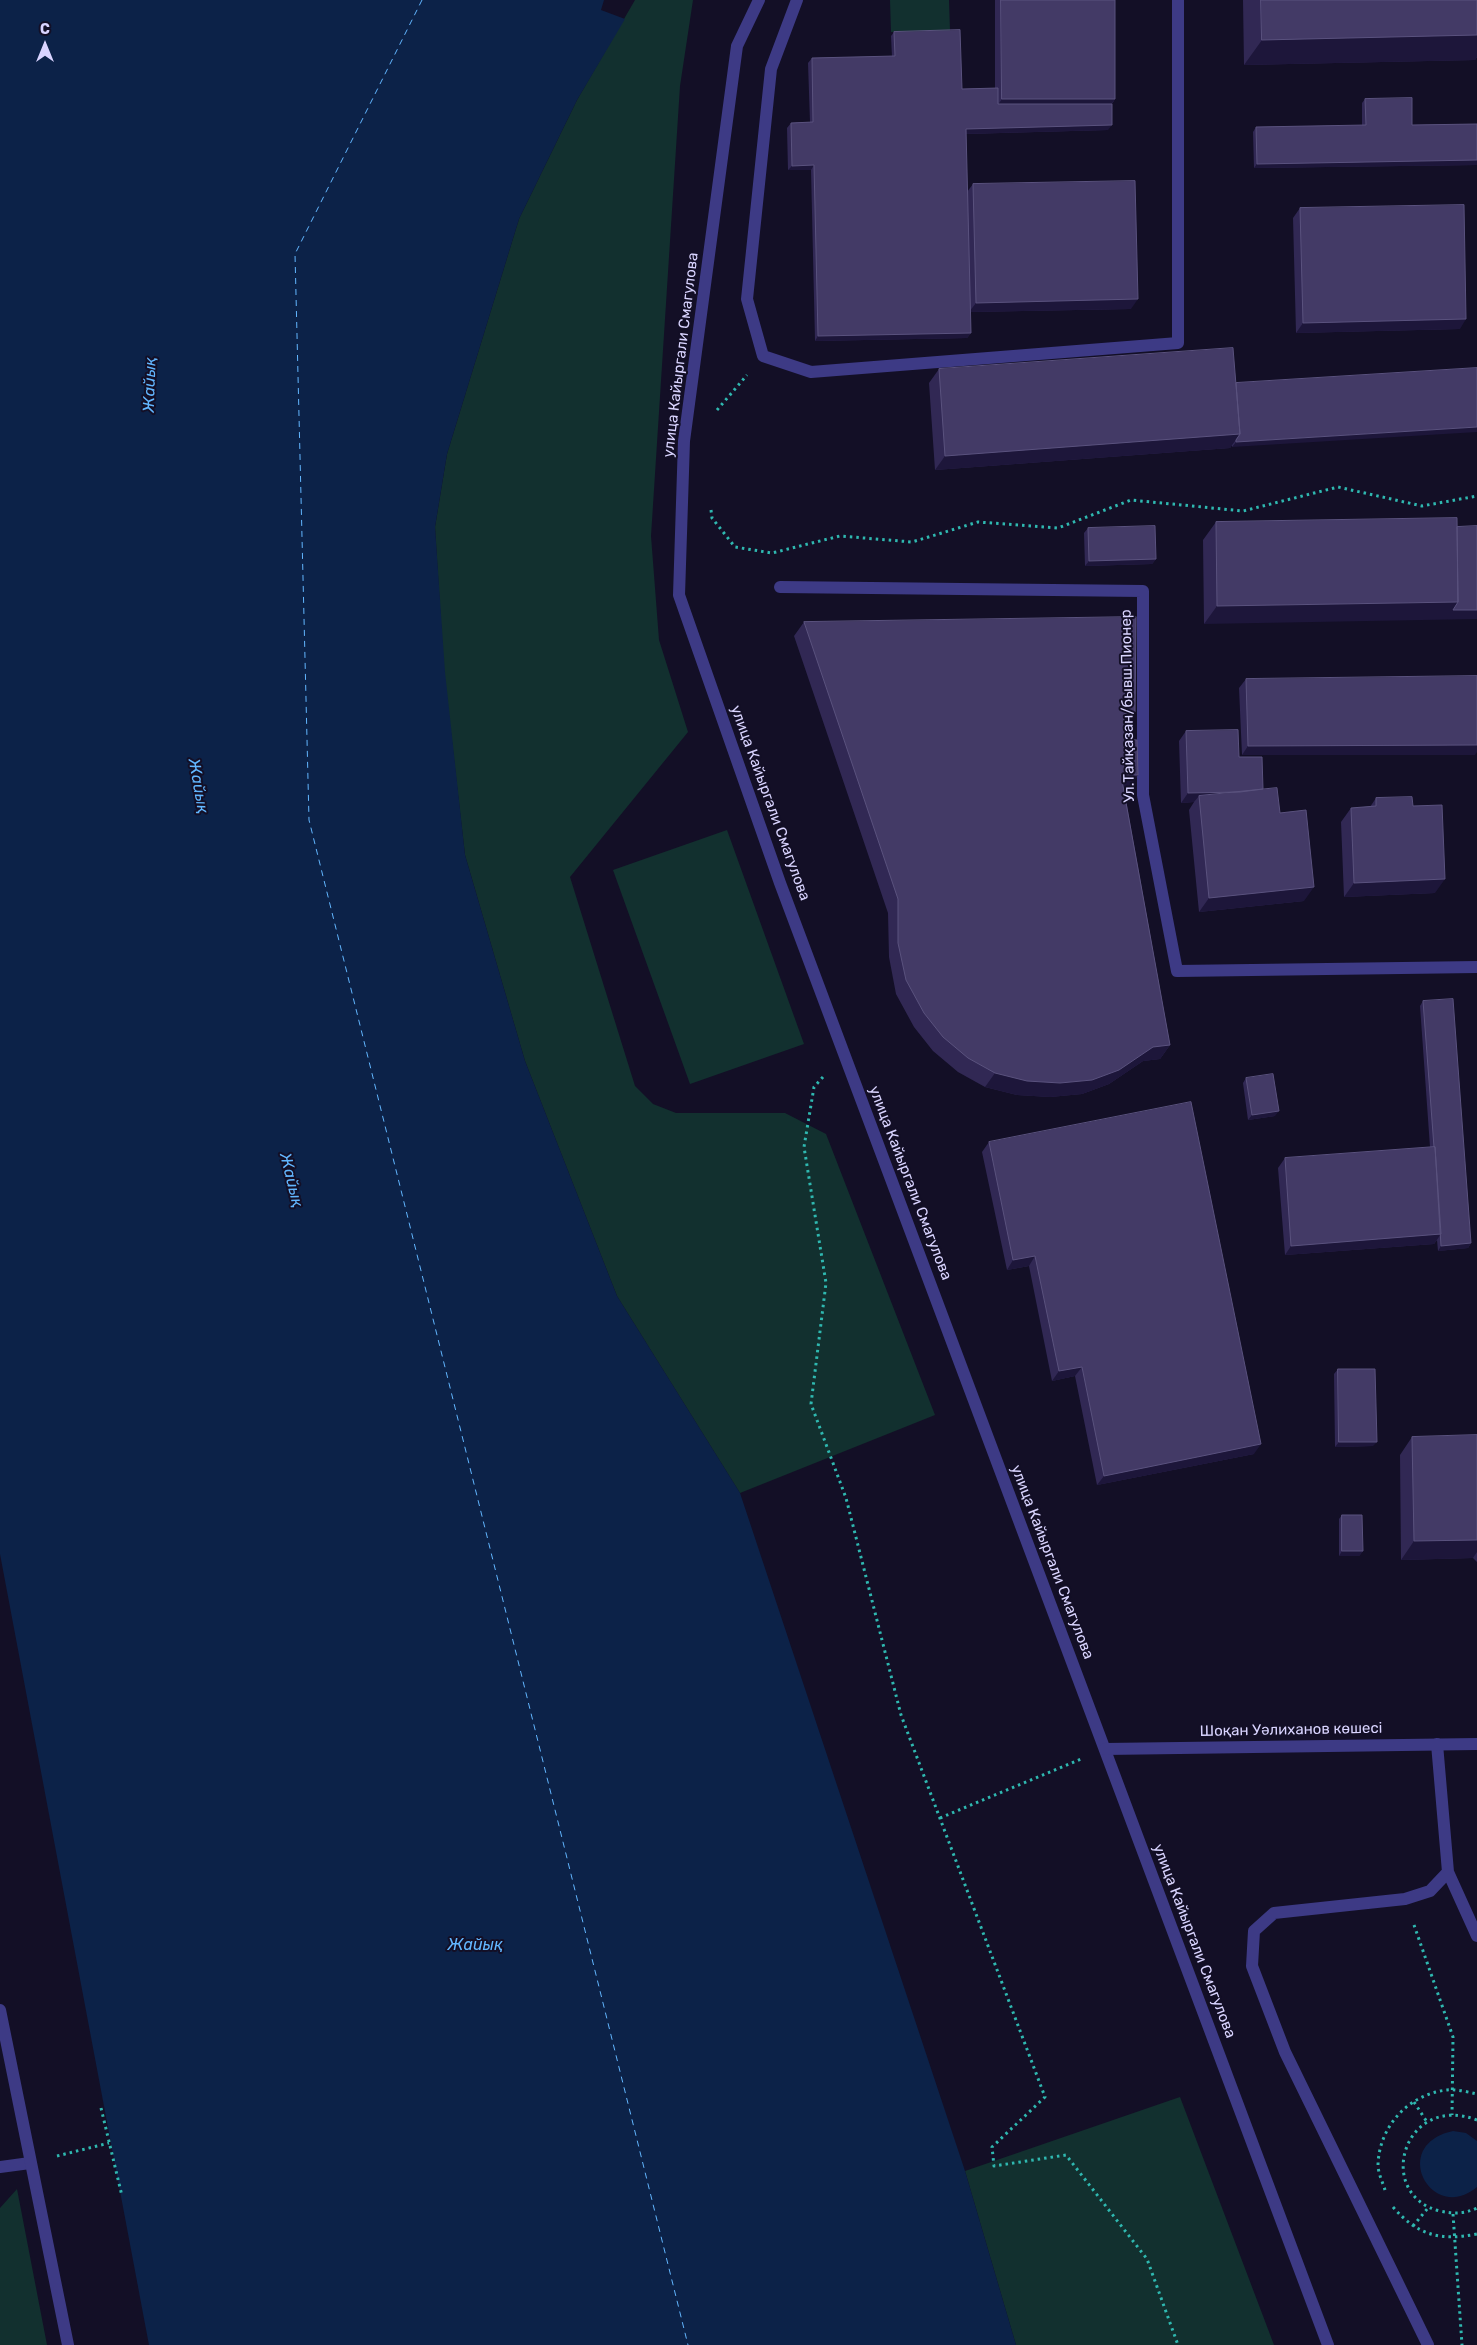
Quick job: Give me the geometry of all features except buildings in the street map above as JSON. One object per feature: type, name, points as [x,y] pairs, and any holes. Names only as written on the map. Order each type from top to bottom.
[{"type":"street","name":"улица Кайыргали Смагулова","points":[[759,0],[737,46],[684,441],[679,595],[780,883],[1328,2345]]},
{"type":"street","points":[[797,0],[771,69],[747,299],[764,356],[811,372],[1178,343],[1178,0]]},
{"type":"street","name":"Ул.Тайқазан/бывш.Пионер","points":[[780,587],[1143,591],[1143,795],[1177,971],[1477,967]]},
{"type":"street","points":[[1437,1744],[1448,1872],[1477,1936]]},
{"type":"street","name":"Шоқан Уәлиханов көшесі","points":[[1105,1749],[1477,1744]]},
{"type":"street","points":[[1428,2345],[1285,2052],[1252,1966],[1254,1931],[1274,1913],[1405,1899],[1430,1891],[1448,1872]]},
{"type":"street","points":[[0,2010],[68,2345]]},
{"type":"street","points":[[0,2167],[30,2163]]},
{"type":"path","points":[[716,417],[718,408],[764,356]]},
{"type":"path","points":[[711,509],[712,518],[735,547],[772,553],[840,536],[912,542],[978,522],[1058,528],[1131,500],[1244,511],[1338,487],[1422,506],[1477,496]]},
{"type":"path","points":[[845,1055],[814,1087],[804,1147],[826,1283],[811,1404],[846,1498],[901,1715],[1045,2097],[992,2147],[994,2166],[1066,2156],[1146,2259],[1178,2345]]},
{"type":"path","points":[[940,1818],[1105,1749]]},
{"type":"path","points":[[1405,1899],[1453,2036],[1452,2115]]},
{"type":"path","points":[[1386,2193],[1378,2166],[1382,2138],[1399,2112],[1429,2092],[1452,2090],[1477,2094]]},
{"type":"path","points":[[1414,2102],[1427,2122]]},
{"type":"path","points":[[101,2108],[122,2196]]},
{"type":"path","points":[[1477,2120],[1464,2115],[1452,2115],[1438,2117],[1427,2122],[1414,2132],[1404,2152],[1403,2167],[1406,2182],[1415,2198],[1428,2208],[1453,2214],[1468,2213],[1477,2208]]},
{"type":"path","points":[[30,2163],[109,2143]]},
{"type":"path","points":[[1388,2202],[1405,2220],[1423,2232],[1453,2238],[1477,2234]]},
{"type":"path","points":[[1414,2226],[1428,2208]]},
{"type":"path","points":[[1453,2214],[1453,2238],[1462,2345]]},
{"type":"green space","points":[[635,0],[693,0],[680,86],[651,536],[659,640],[688,732],[570,877],[635,1086],[653,1104],[676,1113],[785,1113],[826,1134],[935,1415],[740,1493],[617,1296],[525,1061],[465,855],[444,672],[435,527],[447,454],[519,219],[577,100]]},
{"type":"green space","points":[[890,0],[949,0],[950,31],[891,32]]},
{"type":"green space","points":[[727,830],[804,1044],[690,1084],[613,870]]},
{"type":"green space","points":[[1180,2097],[1274,2345],[1016,2345],[965,2171]]},
{"type":"green space","points":[[17,2189],[47,2345],[0,2345],[0,2208]]},
{"type":"water","name":"Жайық","points":[[0,0],[604,0],[601,10],[625,19],[577,100],[519,219],[447,454],[435,527],[445,672],[465,855],[525,1061],[617,1296],[740,1493],[965,2171],[1016,2345],[149,2345],[0,1554]]},
{"type":"water","points":[[1453,2131],[1466,2133],[1477,2141],[1477,2187],[1460,2196],[1445,2196],[1432,2190],[1424,2178],[1420,2165],[1423,2151],[1434,2139]]},
{"type":"ferry route","points":[[422,0],[295,254],[309,820],[688,2345]]}]
